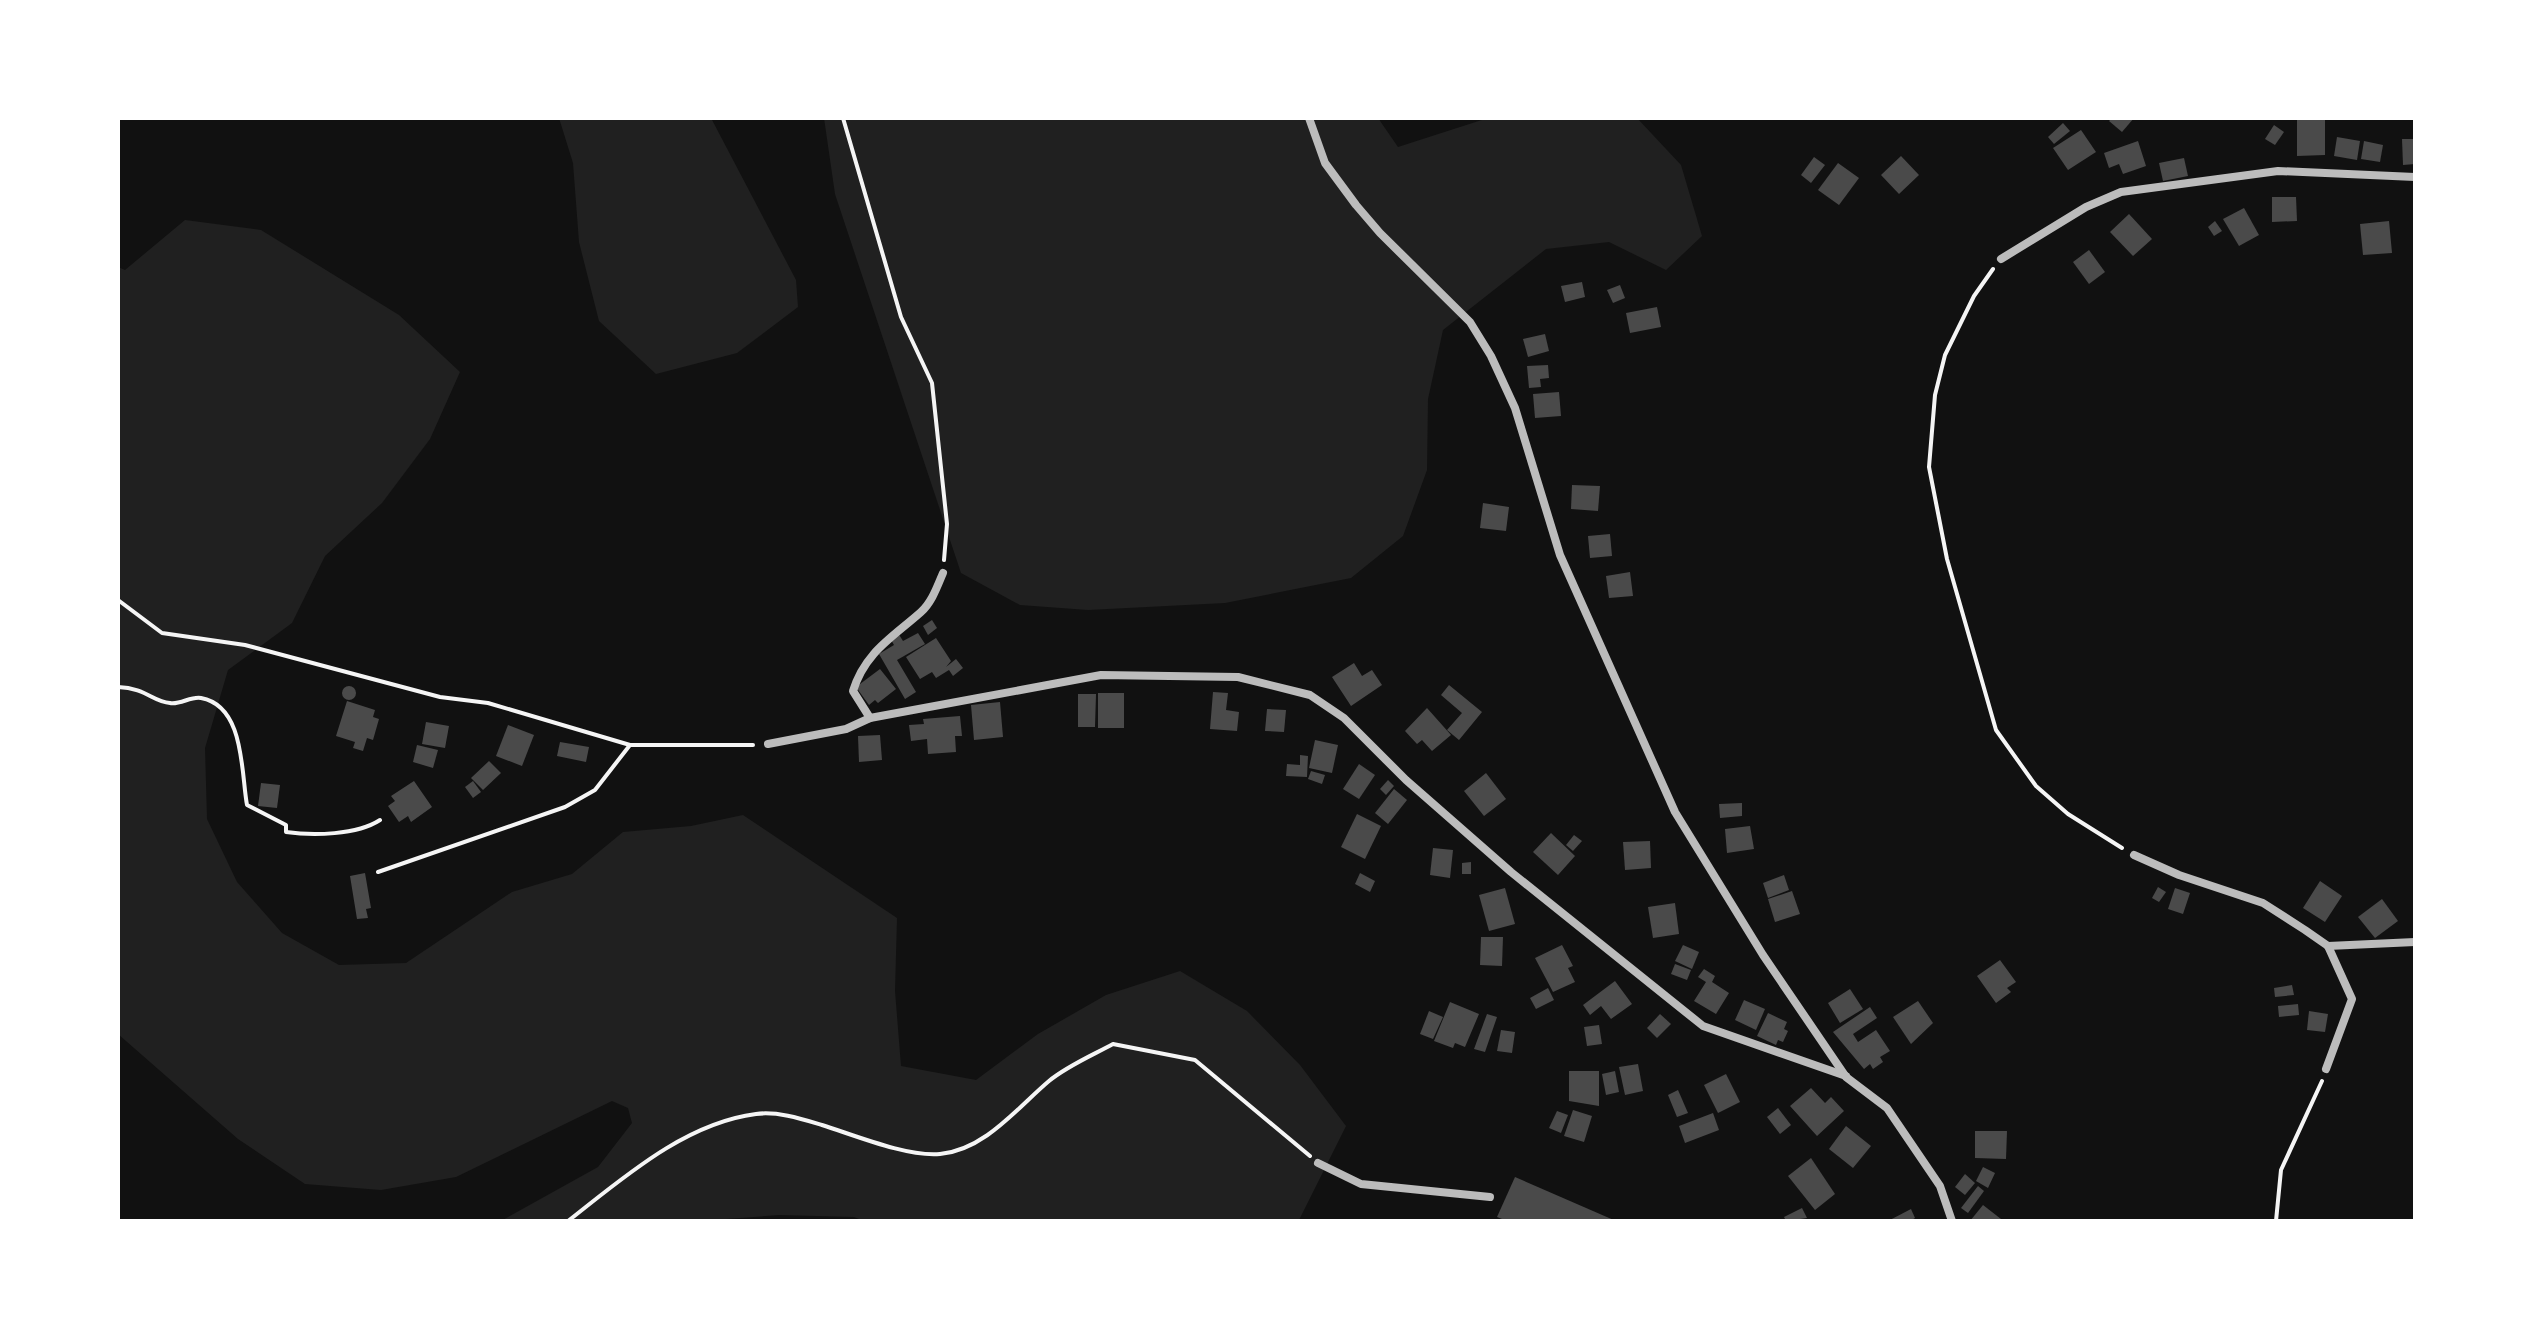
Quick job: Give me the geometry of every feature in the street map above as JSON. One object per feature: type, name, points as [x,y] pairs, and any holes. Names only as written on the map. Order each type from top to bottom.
[{"type":"street","points":[[1309,118],[1325,163],[1348,194],[1380,233],[1470,322],[1491,356],[1515,408],[1560,555],[1675,812],[1763,955],[1846,1077]]},
{"type":"street","points":[[2001,259],[2086,207],[2121,192],[2278,171],[2415,177]]},
{"type":"street","points":[[870,718],[853,691],[856,679],[877,647],[922,611],[943,573]]},
{"type":"street","points":[[768,744],[846,729],[870,718],[1101,675],[1238,677],[1310,695],[1344,718],[1406,780],[1511,872],[1703,1026],[1846,1077],[1887,1108],[1940,1186],[1952,1221]]},
{"type":"street","points":[[2134,855],[2179,875],[2263,903],[2328,946],[2352,999],[2326,1069]]},
{"type":"street","points":[[2328,946],[2415,942]]},
{"type":"street","points":[[1318,1163],[1361,1184],[1490,1197]]},
{"type":"path","points":[[843,118],[901,317],[932,383],[947,524],[943,573]]},
{"type":"path","points":[[2001,259],[1974,296],[1945,355],[1935,395],[1929,467],[1947,559],[1996,730],[2036,786],[2068,814],[2134,855]]},
{"type":"path","points":[[118,600],[162,633],[245,645],[440,697],[488,703],[630,745],[673,748],[768,744]]},
{"type":"path","points":[[118,687],[138,687],[170,704],[201,698],[223,710],[237,735],[247,805],[286,825],[286,832],[302,834],[369,827],[380,820]]},
{"type":"path","points":[[378,872],[565,807],[595,790],[630,745]]},
{"type":"path","points":[[568,1221],[617,1182],[715,1122],[759,1113],[799,1118],[939,1155],[967,1147],[1017,1113],[1051,1079],[1113,1044],[1165,1051],[1195,1060],[1318,1163]]},
{"type":"path","points":[[2276,1221],[2281,1170],[2316,1100],[2326,1069]]},
{"type":"shaded area","points":[[559,118],[711,118],[796,280],[798,307],[737,353],[656,374],[599,321],[579,242],[573,163]]},
{"type":"shaded area","points":[[824,118],[1378,118],[1398,147],[1488,118],[1637,118],[1681,165],[1702,236],[1666,270],[1609,242],[1546,249],[1443,330],[1428,399],[1427,470],[1403,536],[1351,578],[1225,603],[1088,610],[1020,605],[961,573],[835,194]]},
{"type":"shaded area","points":[[185,220],[261,230],[399,315],[460,372],[430,439],[382,503],[325,556],[292,623],[228,670],[205,748],[207,819],[237,882],[282,933],[339,965],[406,963],[512,892],[572,874],[623,832],[691,826],[743,815],[897,918],[895,991],[901,1066],[976,1080],[1038,1034],[1106,995],[1180,971],[1247,1011],[1300,1065],[1346,1126],[1299,1220],[864,1221],[854,1217],[779,1215],[699,1221],[501,1221],[598,1167],[632,1123],[628,1108],[612,1101],[456,1177],[381,1190],[305,1184],[238,1139],[118,1034],[118,267],[125,270]]},
{"type":"building","points":[[2112,118],[2134,118],[2122,132],[2109,121]]},
{"type":"building","points":[[2297,120],[2325,120],[2325,155],[2297,156]]},
{"type":"building","points":[[2063,123],[2070,131],[2054,144],[2048,137]]},
{"type":"building","points":[[2274,125],[2284,132],[2275,145],[2265,139]]},
{"type":"building","points":[[2081,130],[2096,152],[2068,170],[2053,148]]},
{"type":"building","points":[[2337,137],[2360,141],[2357,160],[2334,156]]},
{"type":"building","points":[[2402,139],[2415,139],[2415,164],[2403,165]]},
{"type":"building","points":[[2138,141],[2146,166],[2123,174],[2119,164],[2109,168],[2104,153]]},
{"type":"building","points":[[2364,141],[2383,145],[2380,162],[2361,159]]},
{"type":"building","points":[[1901,156],[1919,175],[1899,194],[1881,175]]},
{"type":"building","points":[[1814,157],[1825,165],[1811,183],[1801,175]]},
{"type":"building","points":[[2184,158],[2188,176],[2163,181],[2159,163]]},
{"type":"building","points":[[1838,163],[1859,178],[1839,205],[1818,190]]},
{"type":"building","points":[[2272,197],[2296,197],[2297,221],[2272,222]]},
{"type":"building","points":[[2244,208],[2259,235],[2239,246],[2223,219]]},
{"type":"building","points":[[2129,214],[2152,239],[2133,256],[2110,232]]},
{"type":"building","points":[[2215,221],[2222,231],[2214,236],[2208,227]]},
{"type":"building","points":[[2389,221],[2392,253],[2363,255],[2360,224]]},
{"type":"building","points":[[2089,250],[2105,272],[2089,284],[2073,262]]},
{"type":"building","points":[[1582,282],[1585,297],[1565,302],[1561,286]]},
{"type":"building","points":[[1620,285],[1625,298],[1613,303],[1607,290]]},
{"type":"building","points":[[1657,307],[1661,327],[1630,333],[1626,313]]},
{"type":"building","points":[[1545,334],[1549,351],[1528,357],[1523,339]]},
{"type":"building","points":[[1548,365],[1549,378],[1540,379],[1541,387],[1529,388],[1527,366]]},
{"type":"building","points":[[1559,392],[1561,416],[1535,418],[1533,394]]},
{"type":"building","points":[[1572,485],[1600,486],[1598,511],[1571,509]]},
{"type":"building","points":[[1483,503],[1509,507],[1506,531],[1480,528]]},
{"type":"building","points":[[1610,534],[1612,556],[1590,558],[1588,536]]},
{"type":"building","points":[[1630,572],[1633,596],[1609,598],[1606,576]]},
{"type":"building","points":[[932,620],[937,628],[928,635],[923,626]]},
{"type":"building","points":[[898,633],[903,641],[918,633],[925,644],[897,660],[916,692],[905,699],[879,654],[894,645],[890,638]]},
{"type":"building","points":[[936,638],[951,661],[946,667],[956,659],[963,668],[953,676],[949,670],[936,678],[932,672],[920,679],[906,657]]},
{"type":"building","points":[[1354,663],[1362,676],[1372,670],[1382,685],[1351,706],[1332,677]]},
{"type":"building","points":[[880,669],[896,689],[878,703],[875,700],[869,705],[856,687]]},
{"type":"building","points":[[1449,685],[1482,712],[1459,740],[1447,730],[1462,713],[1441,695]]},
{"type":"building","points":[[349,686],[356,693],[349,700],[342,693]]},
{"type":"building","points":[[1213,692],[1228,693],[1226,710],[1239,712],[1237,731],[1210,729]]},
{"type":"building","points":[[1098,693],[1124,693],[1124,728],[1098,728]]},
{"type":"building","points":[[1078,694],[1096,694],[1095,727],[1078,727]]},
{"type":"building","points":[[347,701],[375,710],[373,717],[379,719],[373,740],[367,738],[363,751],[353,748],[355,742],[336,736]]},
{"type":"building","points":[[1000,702],[1003,737],[974,740],[971,705]]},
{"type":"building","points":[[1427,708],[1451,735],[1432,751],[1422,740],[1417,744],[1405,731]]},
{"type":"building","points":[[1267,709],[1286,710],[1284,732],[1265,731]]},
{"type":"building","points":[[960,716],[962,736],[955,736],[956,752],[928,754],[927,739],[911,741],[909,725],[924,724],[923,719]]},
{"type":"building","points":[[426,722],[449,726],[445,748],[422,744]]},
{"type":"building","points":[[508,725],[534,735],[522,766],[496,756]]},
{"type":"building","points":[[880,735],[882,760],[859,762],[858,736]]},
{"type":"building","points":[[1315,740],[1338,745],[1332,773],[1309,768]]},
{"type":"building","points":[[560,742],[589,747],[586,762],[557,756]]},
{"type":"building","points":[[417,745],[438,750],[433,768],[413,762]]},
{"type":"building","points":[[1300,755],[1308,756],[1307,777],[1286,776],[1287,764],[1300,765]]},
{"type":"building","points":[[489,761],[501,773],[483,790],[471,778]]},
{"type":"building","points":[[1359,764],[1375,775],[1359,799],[1343,789]]},
{"type":"building","points":[[1311,771],[1325,775],[1322,784],[1308,779]]},
{"type":"building","points":[[1486,773],[1506,799],[1484,816],[1464,791]]},
{"type":"building","points":[[1388,780],[1394,786],[1386,795],[1380,789]]},
{"type":"building","points":[[414,781],[432,807],[411,822],[408,816],[399,822],[388,806],[395,801],[391,796]]},
{"type":"building","points":[[473,781],[481,792],[473,798],[465,787]]},
{"type":"building","points":[[261,783],[280,785],[277,808],[258,806]]},
{"type":"building","points":[[1394,789],[1407,800],[1388,824],[1375,813]]},
{"type":"building","points":[[1742,803],[1742,816],[1720,818],[1719,804]]},
{"type":"building","points":[[1357,814],[1381,826],[1365,859],[1341,847]]},
{"type":"building","points":[[1750,826],[1754,849],[1727,853],[1725,829]]},
{"type":"building","points":[[1551,833],[1575,856],[1558,875],[1533,852]]},
{"type":"building","points":[[1574,835],[1582,841],[1573,851],[1566,845]]},
{"type":"building","points":[[1650,841],[1651,868],[1625,870],[1623,842]]},
{"type":"building","points":[[1433,848],[1453,850],[1450,878],[1430,875]]},
{"type":"building","points":[[1471,862],[1471,874],[1462,874],[1462,863]]},
{"type":"building","points":[[365,873],[371,908],[366,909],[368,918],[357,919],[350,876]]},
{"type":"building","points":[[1360,873],[1375,881],[1370,892],[1355,884]]},
{"type":"building","points":[[1784,875],[1789,890],[1768,898],[1763,883]]},
{"type":"building","points":[[2320,881],[2342,896],[2325,922],[2303,908]]},
{"type":"building","points":[[2158,887],[2166,892],[2159,902],[2152,898]]},
{"type":"building","points":[[1505,888],[1515,924],[1489,931],[1479,895]]},
{"type":"building","points":[[2175,888],[2190,893],[2183,914],[2168,909]]},
{"type":"building","points":[[1792,891],[1800,914],[1775,922],[1768,899]]},
{"type":"building","points":[[2382,899],[2398,921],[2375,938],[2358,917]]},
{"type":"building","points":[[1675,903],[1679,934],[1653,938],[1648,907]]},
{"type":"building","points":[[1481,937],[1503,937],[1502,966],[1480,965]]},
{"type":"building","points":[[1562,945],[1573,966],[1568,968],[1575,982],[1553,992],[1535,958]]},
{"type":"building","points":[[1683,945],[1699,952],[1692,969],[1675,961]]},
{"type":"building","points":[[2000,960],[2016,982],[2007,988],[2011,992],[1996,1003],[1977,976]]},
{"type":"building","points":[[1675,964],[1691,970],[1687,980],[1671,974]]},
{"type":"building","points":[[1704,969],[1715,976],[1712,982],[1729,993],[1716,1014],[1694,1001],[1706,982],[1698,977]]},
{"type":"building","points":[[1615,981],[1632,1004],[1611,1019],[1601,1006],[1590,1015],[1583,1005]]},
{"type":"building","points":[[2292,985],[2294,995],[2275,997],[2274,988]]},
{"type":"building","points":[[1548,988],[1554,1000],[1536,1009],[1530,998]]},
{"type":"building","points":[[1850,989],[1863,1009],[1840,1023],[1828,1003]]},
{"type":"building","points":[[1744,1000],[1765,1009],[1756,1030],[1735,1020]]},
{"type":"building","points":[[1918,1001],[1933,1023],[1911,1044],[1893,1017]]},
{"type":"building","points":[[1450,1002],[1479,1014],[1465,1047],[1455,1043],[1453,1048],[1434,1041]]},
{"type":"building","points":[[2298,1004],[2299,1015],[2279,1017],[2278,1006]]},
{"type":"building","points":[[1870,1007],[1877,1018],[1853,1034],[1858,1042],[1876,1030],[1890,1051],[1880,1057],[1883,1062],[1873,1069],[1870,1064],[1864,1069],[1833,1032]]},
{"type":"building","points":[[1429,1011],[1443,1017],[1433,1039],[1420,1034]]},
{"type":"building","points":[[2309,1011],[2328,1014],[2325,1032],[2307,1030]]},
{"type":"building","points":[[1768,1013],[1787,1022],[1784,1029],[1788,1031],[1783,1042],[1778,1040],[1776,1045],[1757,1036]]},
{"type":"building","points":[[1487,1014],[1497,1017],[1485,1052],[1474,1049]]},
{"type":"building","points":[[1660,1014],[1671,1024],[1657,1038],[1647,1028]]},
{"type":"building","points":[[1599,1025],[1602,1044],[1587,1046],[1584,1027]]},
{"type":"building","points":[[1501,1030],[1515,1032],[1512,1053],[1497,1051]]},
{"type":"building","points":[[1638,1064],[1643,1091],[1625,1095],[1619,1067]]},
{"type":"building","points":[[1569,1071],[1599,1071],[1599,1106],[1569,1101]]},
{"type":"building","points":[[1615,1071],[1619,1092],[1606,1095],[1602,1074]]},
{"type":"building","points":[[1726,1074],[1740,1102],[1718,1113],[1704,1085]]},
{"type":"building","points":[[1811,1088],[1825,1103],[1831,1097],[1844,1111],[1817,1136],[1790,1106]]},
{"type":"building","points":[[1678,1090],[1688,1113],[1677,1117],[1668,1095]]},
{"type":"building","points":[[1778,1108],[1791,1125],[1780,1134],[1767,1117]]},
{"type":"building","points":[[1573,1110],[1592,1116],[1584,1142],[1564,1136]]},
{"type":"building","points":[[1557,1111],[1568,1115],[1561,1133],[1549,1128]]},
{"type":"building","points":[[1713,1113],[1719,1130],[1685,1143],[1679,1126]]},
{"type":"building","points":[[1846,1126],[1871,1146],[1853,1168],[1829,1149]]},
{"type":"building","points":[[1975,1131],[2007,1131],[2006,1159],[1975,1158]]},
{"type":"building","points":[[1811,1158],[1835,1194],[1815,1210],[1788,1176]]},
{"type":"building","points":[[1983,1167],[1995,1173],[1988,1188],[1976,1181]]},
{"type":"building","points":[[1965,1174],[1975,1183],[1965,1195],[1955,1187]]},
{"type":"building","points":[[1515,1177],[1616,1221],[1507,1221],[1497,1217]]},
{"type":"building","points":[[1978,1186],[1984,1191],[1968,1213],[1961,1208]]},
{"type":"building","points":[[1983,1205],[2001,1219],[1970,1221]]},
{"type":"building","points":[[1802,1208],[1807,1218],[1786,1221],[1784,1217]]},
{"type":"building","points":[[1911,1209],[1915,1218],[1910,1221],[1888,1221]]}]
